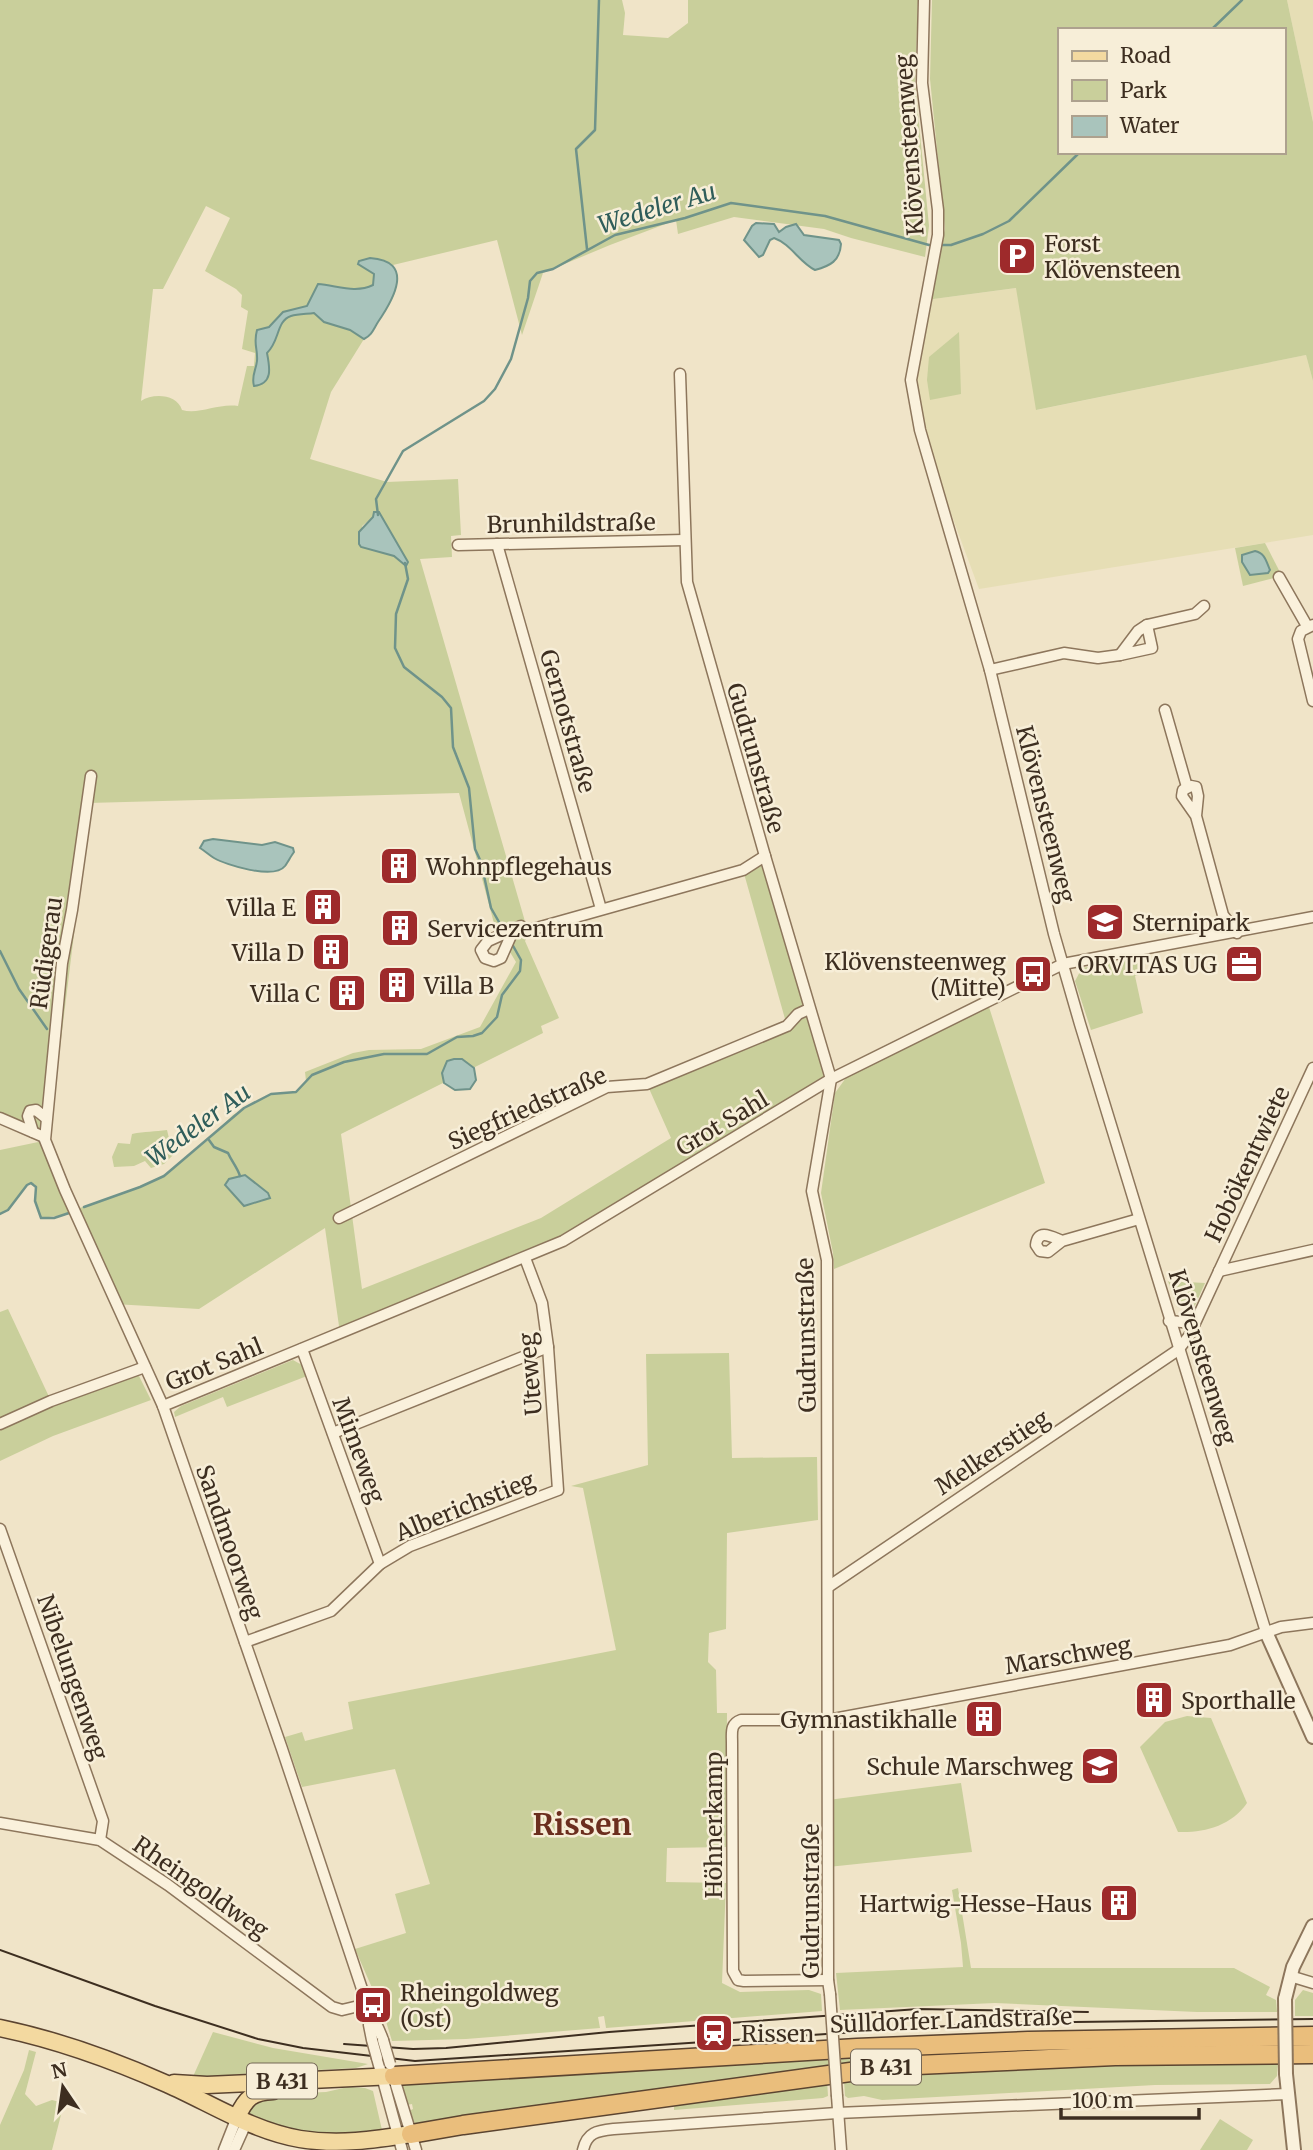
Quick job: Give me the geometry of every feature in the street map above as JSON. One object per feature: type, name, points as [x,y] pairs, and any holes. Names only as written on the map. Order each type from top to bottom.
[{"type":"highway","name":"Sülldorfer Landstraße","points":[[386,2070],[1028,2041],[1313,2036]]},
{"type":"highway","name":"Sülldorfer Landstraße","points":[[407,2143],[463,2125],[894,2066],[1115,2056],[1313,2054]]},
{"type":"main road","name":"B 431","points":[[0,2028],[84,2051],[282,2134],[320,2142],[407,2143]]},
{"type":"main road","name":"B 431","points":[[164,2083],[207,2085],[357,2078],[386,2070]]},
{"type":"main road","points":[[242,2119],[246,2099],[252,2094],[324,2088],[357,2078]]},
{"type":"street","name":"Klövensteenweg","points":[[924,0],[922,83],[938,210],[938,234],[911,380],[920,430],[990,670],[1063,964],[1169,1321],[1266,1632],[1313,1737]]},
{"type":"street","name":"Gudrunstraße","points":[[680,374],[687,582],[831,1079],[812,1191],[827,1260],[828,1980],[841,2150]]},
{"type":"street","name":"Brunhildstraße","points":[[458,545],[684,540]]},
{"type":"street","name":"Gernotstraße","points":[[498,544],[601,909]]},
{"type":"street","points":[[1279,577],[1310,626],[1301,631],[1298,639],[1313,701]]},
{"type":"street","points":[[1120,655],[1138,631],[1147,625],[1195,614],[1203,606]]},
{"type":"street","points":[[990,670],[1065,653],[1098,658],[1152,648],[1147,625]]},
{"type":"street","points":[[1166,710],[1187,787],[1193,786],[1197,789],[1196,816],[1223,915],[1237,933]]},
{"type":"street","name":"Rüdigerau","points":[[44,1137],[62,963],[91,776]]},
{"type":"street","points":[[513,931],[501,958],[491,961],[483,956],[482,948],[485,943],[521,926],[526,930],[743,870],[765,856]]},
{"type":"street","points":[[1215,936],[1223,915]]},
{"type":"street","name":"Grot Sahl","points":[[163,1406],[564,1241],[831,1079],[1063,964],[1313,917]]},
{"type":"street","name":"Siegfriedstraße","points":[[339,1218],[607,1087],[647,1084],[787,1026],[798,1014],[809,1009]]},
{"type":"street","name":"Hobökentwiete","points":[[1178,1350],[1189,1336],[1313,1068]]},
{"type":"street","points":[[33,1132],[28,1112],[36,1110],[46,1118]]},
{"type":"street","points":[[0,1118],[44,1137]]},
{"type":"street","name":"Sandmoorweg","points":[[44,1137],[163,1406],[349,1945],[369,2009],[369,2025],[378,2040],[407,2143]]},
{"type":"street","points":[[1062,1241],[1139,1219]]},
{"type":"street","points":[[1219,1271],[1313,1250]]},
{"type":"street","name":"Uteweg","points":[[524,1258],[542,1303],[548,1347],[558,1490]]},
{"type":"street","points":[[1169,1321],[1195,1323]]},
{"type":"street","points":[[333,1433],[548,1347]]},
{"type":"street","name":"Mimeweg","points":[[302,1349],[380,1564]]},
{"type":"street","name":"Melkerstieg","points":[[828,1587],[1178,1350]]},
{"type":"street","points":[[0,1424],[51,1401],[145,1367]]},
{"type":"street","name":"Alberichstieg","points":[[245,1642],[331,1611],[380,1564],[410,1546],[558,1490]]},
{"type":"street","name":"Nibelungenweg","points":[[0,1529],[103,1821],[100,1840]]},
{"type":"street","name":"Marschweg","points":[[828,1720],[1230,1645],[1281,1627],[1313,1623]]},
{"type":"street","name":"Höhnerkamp","points":[[828,1720],[741,1720],[732,1728],[732,1967],[737,1978],[749,1982],[828,1980]]},
{"type":"street","name":"Rheingoldweg","points":[[0,1823],[100,1840],[168,1885],[332,2007],[342,2010],[369,2009]]},
{"type":"street","points":[[1294,2150],[1287,2094],[1285,1999],[1290,1976],[1313,1926]]},
{"type":"street","points":[[1290,1976],[1313,1983]]},
{"type":"street","points":[[584,2147],[591,2133],[614,2129],[837,2113],[1287,2094]]},
{"type":"street","points":[[224,2150],[242,2119]]},
{"type":"street","points":[[234,2150],[242,2119]]},
{"type":"shaded area","points":[[1287,0],[1313,0],[1313,122]]},
{"type":"shaded area","points":[[1017,288],[1037,410],[1306,355],[1313,381],[1313,535],[979,589],[922,435],[911,380],[926,300]]},
{"type":"green space","points":[[0,0],[622,0],[625,13],[623,35],[668,38],[688,23],[688,0],[918,0],[915,82],[929,226],[925,257],[824,229],[734,217],[678,234],[676,220],[543,273],[522,335],[497,240],[393,265],[397,280],[394,295],[331,392],[310,459],[387,482],[458,479],[461,535],[451,536],[452,557],[420,559],[524,918],[528,936],[525,941],[559,1018],[541,1026],[543,1033],[341,1134],[362,1289],[541,1218],[671,1138],[647,1084],[787,1026],[743,870],[765,856],[831,1079],[563,1241],[340,1333],[325,1228],[199,1309],[114,1304],[72,1214],[41,1218],[35,1201],[35,1184],[27,1185],[8,1210],[0,1214],[0,1150],[43,1141],[0,1118]],"holes":[[[206,206],[230,218],[205,271],[236,289],[242,295],[241,307],[248,311],[242,349],[255,353],[254,366],[247,366],[238,406],[188,411],[182,410],[175,401],[164,396],[141,401],[153,289],[163,289]],[[379,512],[406,565],[394,556],[361,547],[362,526]],[[459,793],[495,927],[516,962],[480,1027],[421,1049],[353,1053],[305,1072],[306,1081],[296,1092],[271,1094],[233,1115],[207,1141],[164,1176],[74,1210],[49,1137],[76,918],[72,909],[88,803]],[[245,1175],[258,1185],[263,1201],[244,1206],[225,1186]]]},
{"type":"green space","points":[[932,0],[1287,0],[1313,122],[1313,381],[1306,355],[1036,410],[1016,288],[926,300],[945,229],[930,79]]},
{"type":"green space","points":[[959,332],[961,394],[930,400],[927,380],[929,357]]},
{"type":"green space","points":[[1265,543],[1282,576],[1243,586],[1235,548]]},
{"type":"green space","points":[[1141,957],[1144,974],[1135,976],[1143,1013],[1091,1030],[1075,981],[1082,968]]},
{"type":"green space","points":[[989,1007],[1045,1183],[834,1269],[821,1193],[835,1093],[848,1075]]},
{"type":"green space","points":[[167,1130],[173,1155],[164,1164],[151,1168],[145,1161],[134,1166],[114,1167],[112,1157],[118,1143],[130,1144],[132,1134]]},
{"type":"green space","points":[[1168,1281],[1205,1283],[1193,1310],[1177,1307]]},
{"type":"green space","points":[[8,1309],[51,1401],[136,1370],[151,1400],[53,1436],[0,1461],[0,1312]]},
{"type":"green space","points":[[729,1353],[732,1458],[817,1457],[818,1520],[727,1533],[726,1629],[709,1633],[708,1662],[716,1670],[717,1713],[727,1713],[726,1847],[667,1848],[666,1882],[726,1883],[722,1983],[740,1992],[809,1990],[821,1994],[822,2011],[606,2028],[604,2016],[598,2017],[600,2028],[466,2039],[392,2041],[384,2015],[355,1949],[406,1933],[395,1894],[430,1884],[395,1769],[302,1787],[285,1737],[302,1732],[305,1741],[353,1729],[348,1702],[616,1650],[583,1488],[571,1486],[648,1465],[646,1354]]},
{"type":"green space","points":[[293,1360],[302,1365],[307,1376],[227,1407],[223,1397],[175,1417],[174,1412],[181,1406]]},
{"type":"green space","points":[[1187,1716],[1211,1718],[1247,1803],[1225,1823],[1198,1831],[1178,1832],[1140,1747],[1165,1722]]},
{"type":"green space","points":[[961,1783],[972,1852],[828,1867],[828,1800]]},
{"type":"green space","points":[[958,1888],[971,1968],[1234,1968],[1270,1987],[1266,1995],[1276,2000],[1277,2012],[1197,2012],[995,2003],[840,2010],[836,1973],[963,1967],[952,1890]]},
{"type":"green space","points":[[1303,1990],[1313,1993],[1313,2016],[1295,2016],[1295,2000]]},
{"type":"green space","points":[[213,2032],[273,2048],[368,2064],[356,2068],[241,2074],[191,2081]]},
{"type":"green space","points":[[1277,2044],[1278,2049],[1011,2056],[418,2125],[412,2121],[409,2111],[413,2109],[412,2104],[407,2105],[402,2089],[404,2084],[958,2050]]},
{"type":"green space","points":[[29,2050],[36,2052],[25,2094],[36,2106],[52,2100],[64,2103],[52,2150],[0,2150],[0,2125],[24,2070]]},
{"type":"green space","points":[[1278,2062],[1277,2076],[1270,2084],[1155,2085],[882,2100],[864,2096],[848,2098],[845,2096],[844,2081],[1006,2068]]},
{"type":"green space","points":[[827,2080],[828,2096],[823,2098],[674,2110],[674,2102]]},
{"type":"green space","points":[[348,2087],[373,2091],[382,2130],[332,2135],[291,2131],[257,2120],[248,2112],[257,2095],[326,2092]]},
{"type":"green space","points":[[1220,2119],[1253,2140],[1247,2150],[1200,2150]]},
{"type":"water","points":[[756,223],[774,224],[779,232],[796,224],[804,235],[839,240],[839,255],[830,264],[815,270],[774,238],[759,257],[744,240]]},
{"type":"water","points":[[370,258],[393,266],[397,274],[397,283],[390,303],[371,334],[364,339],[350,330],[324,322],[314,313],[291,316],[283,322],[267,353],[267,379],[254,386],[257,330],[269,327],[283,312],[307,306],[318,284],[352,289],[373,285],[374,274],[358,264],[359,261]]},
{"type":"water","points":[[374,512],[379,512],[408,562],[406,566],[394,556],[361,547],[359,544],[359,532],[373,517]]},
{"type":"water","points":[[1255,551],[1265,558],[1270,570],[1268,573],[1250,575],[1242,562],[1242,555]]},
{"type":"water","points":[[213,839],[262,845],[275,842],[293,848],[294,852],[279,870],[250,870],[220,861],[200,848],[204,841]]},
{"type":"water","points":[[462,1059],[474,1068],[476,1080],[470,1089],[455,1090],[444,1083],[442,1073],[447,1061]]},
{"type":"water","points":[[245,1175],[268,1193],[270,1198],[244,1206],[225,1185],[229,1179]]},
{"type":"waterway","points":[[587,249],[576,149],[595,130],[599,0]]},
{"type":"waterway","name":"Wedeler Au","points":[[1213,28],[1242,0]]},
{"type":"waterway","name":"Wedeler Au","points":[[378,515],[376,499],[403,451],[484,401],[495,389],[511,359],[530,281],[537,273],[553,269],[615,235],[685,218],[731,203],[825,216],[929,245],[951,245],[1009,221],[1078,154]]},
{"type":"waterway","name":"Wedeler Au","points":[[405,563],[408,579],[396,614],[395,648],[404,667],[442,697],[451,708],[453,747],[469,788],[475,849],[481,862],[491,908],[503,929]]},
{"type":"waterway","name":"Wedeler Au","points":[[84,1207],[164,1176],[244,1108],[271,1094],[296,1092],[312,1075],[344,1062],[384,1054],[427,1054],[457,1037],[482,1033],[497,1017],[502,995],[520,971],[521,960],[512,944]]},
{"type":"waterway","name":"Rüdigerau","points":[[0,951],[19,989],[47,1029]]},
{"type":"waterway","points":[[209,1140],[214,1147],[228,1153],[240,1176]]},
{"type":"waterway","name":"Wedeler Au","points":[[0,1214],[8,1210],[31,1183],[36,1187],[35,1201],[41,1218],[54,1218],[69,1213]]},
{"type":"tram line","points":[[0,1950],[155,2006],[258,2039],[303,2048],[415,2061],[994,2023],[1313,2019]]},
{"type":"tram line","points":[[344,2044],[413,2049],[446,2048],[609,2032],[918,2009],[1088,2012]]},
{"type":"place","name":"Forst Klövensteen","points":[[1017,256]]},
{"type":"place","name":"Wohnpflegehaus","points":[[399,866]]},
{"type":"place","name":"Villa E","points":[[323,907]]},
{"type":"place","name":"Sternipark","points":[[1105,922]]},
{"type":"place","name":"Servicezentrum","points":[[400,928]]},
{"type":"place","name":"Villa D","points":[[331,952]]},
{"type":"place","name":"ORVITAS UG","points":[[1244,964]]},
{"type":"place","name":"Klövensteenweg (Mitte)","points":[[1033,974]]},
{"type":"place","name":"Villa B","points":[[397,985]]},
{"type":"place","name":"Villa C","points":[[347,993]]},
{"type":"place","name":"Sporthalle","points":[[1154,1700]]},
{"type":"place","name":"Gymnastikhalle","points":[[984,1719]]},
{"type":"place","name":"Schule Marschweg","points":[[1100,1766]]},
{"type":"place","name":"Hartwig-Hesse-Haus","points":[[1119,1903]]},
{"type":"place","name":"Rheingoldweg (Ost)","points":[[373,2005]]},
{"type":"place","name":"Rissen","points":[[714,2033]]},
{"type":"district","name":"Rissen","points":[[582,1824]]}]
